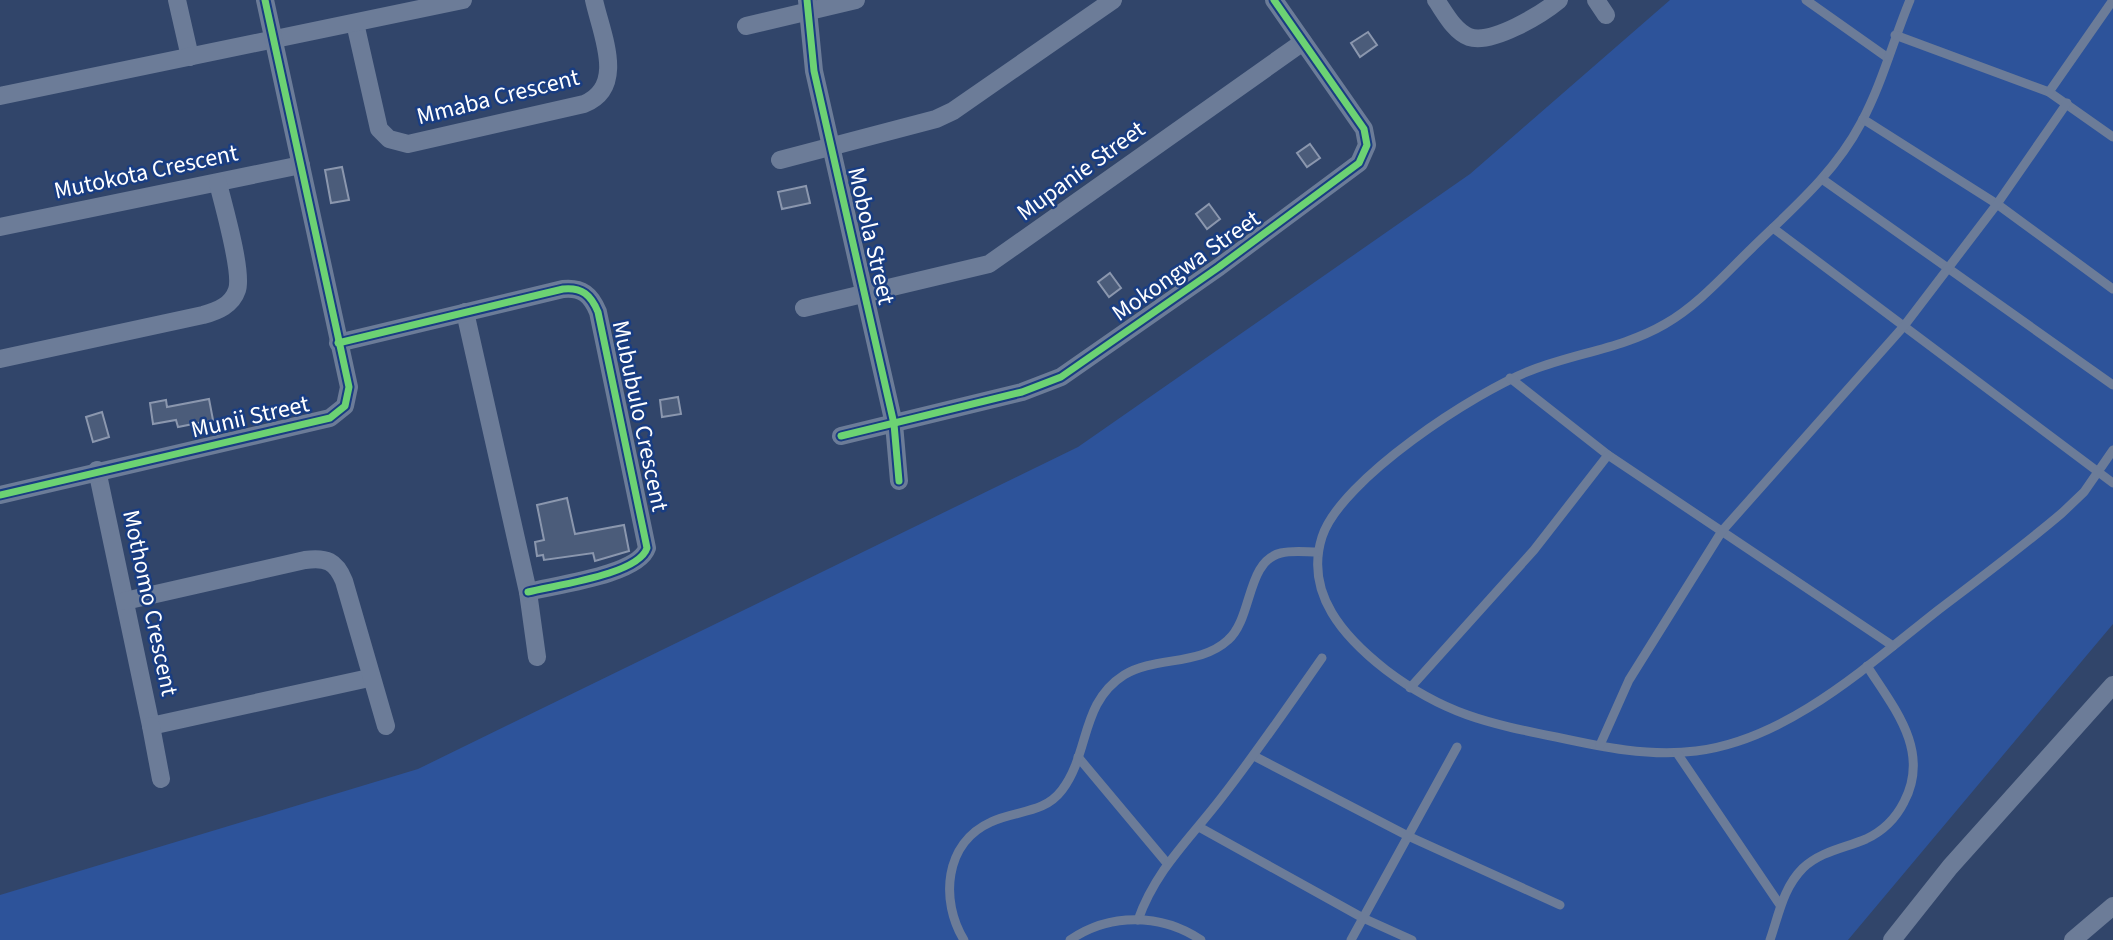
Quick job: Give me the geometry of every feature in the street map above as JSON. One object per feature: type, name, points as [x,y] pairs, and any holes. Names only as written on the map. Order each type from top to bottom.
[{"type":"street","points":[[177,0],[190,57]]},
{"type":"street","name":"Munii Street","points":[[0,495],[97,470],[330,418],[341,411],[349,394],[265,0]]},
{"type":"street","points":[[0,96],[464,0]]},
{"type":"street","name":"Mmaba Crescent","points":[[355,23],[379,129],[389,139],[408,144],[584,104],[596,98],[605,89],[608,74],[594,0]]},
{"type":"street","points":[[746,26],[807,6],[856,0]]},
{"type":"street","points":[[780,160],[917,125],[953,111],[1113,0]]},
{"type":"street","name":"Mokongwa Street","points":[[841,436],[1022,392],[1061,377],[1219,267],[1351,170],[1364,154],[1364,129],[1274,0]]},
{"type":"street","points":[[1436,0],[1461,32],[1478,39],[1500,33],[1559,0]]},
{"type":"street","name":"Mobola Street","points":[[807,6],[814,71],[894,424],[899,481]]},
{"type":"street","name":"Mupanie Street","points":[[865,294],[989,264],[1303,42]]},
{"type":"street","name":"Mutokota Crescent","points":[[0,227],[301,165]]},
{"type":"street","points":[[0,359],[220,309],[232,299],[238,283],[218,183]]},
{"type":"street","name":"Mububulo Crescent","points":[[338,343],[563,289],[585,292],[598,312],[621,412],[646,533],[645,554],[625,568],[527,592]]},
{"type":"street","name":"Mobola Street","points":[[804,308],[865,294]]},
{"type":"street","points":[[465,312],[527,592],[537,657]]},
{"type":"street","name":"Mothomo Crescent","points":[[97,470],[150,726],[369,678]]},
{"type":"street","points":[[125,601],[324,558],[333,563],[344,581],[369,678],[386,726]]},
{"type":"street","points":[[1892,940],[1950,867],[2113,685]]},
{"type":"street","points":[[150,726],[161,779]]},
{"type":"street","points":[[2073,940],[2113,906]]},
{"type":"lane","points":[[1806,0],[1888,58]]},
{"type":"lane","points":[[1910,0],[1863,119],[1822,179],[1709,289],[1664,325],[1616,346],[1510,378],[1458,407],[1354,489],[1329,520],[1318,552],[1320,585],[1338,625],[1365,653],[1410,688],[1454,712],[1479,720],[1630,751],[1677,753],[1720,747],[1759,735],[1867,666],[2054,520],[2099,472],[2113,450]]},
{"type":"lane","points":[[2049,92],[2113,0]]},
{"type":"lane","points":[[1895,35],[2049,92],[2113,136]]},
{"type":"lane","points":[[1600,745],[1629,680],[1722,531],[1904,326],[1997,204],[2067,103]]},
{"type":"lane","points":[[1863,119],[1997,204],[2113,289]]},
{"type":"lane","points":[[1822,179],[2113,385]]},
{"type":"lane","points":[[1773,228],[2113,483]]},
{"type":"lane","points":[[1510,378],[1608,454],[1893,646]]},
{"type":"lane","points":[[1410,688],[1534,550],[1608,454]]},
{"type":"lane","points":[[964,940],[955,926],[948,897],[953,866],[965,842],[993,821],[1046,805],[1064,788],[1078,757],[1086,724],[1096,702],[1109,686],[1134,669],[1202,654],[1221,646],[1242,622],[1264,563],[1279,553],[1318,552]]},
{"type":"lane","points":[[1138,920],[1147,894],[1166,862],[1199,827],[1254,756],[1322,658]]},
{"type":"lane","points":[[1770,940],[1780,905],[1790,884],[1805,866],[1831,850],[1882,830],[1908,794],[1914,769],[1912,742],[1907,727],[1867,666]]},
{"type":"lane","points":[[1351,940],[1457,747]]},
{"type":"lane","points":[[1677,753],[1780,905]]},
{"type":"lane","points":[[1254,756],[1408,836],[1560,905]]},
{"type":"lane","points":[[1078,757],[1166,862]]},
{"type":"lane","points":[[1199,827],[1363,918],[1412,940]]},
{"type":"lane","points":[[1070,940],[1101,924],[1138,920],[1174,926],[1201,940]]},
{"type":"shaded area","points":[[1670,0],[2113,0],[2113,624],[1848,940],[0,940],[0,895],[418,769],[1078,447],[1470,174]]},
{"type":"building","points":[[1368,32],[1377,45],[1360,57],[1351,43]]},
{"type":"building","points":[[1310,144],[1320,158],[1307,167],[1297,153]]},
{"type":"building","points":[[342,167],[349,200],[331,203],[325,170]]},
{"type":"building","points":[[806,186],[810,203],[782,209],[778,192]]},
{"type":"building","points":[[1209,204],[1220,219],[1207,229],[1196,214]]},
{"type":"building","points":[[1110,273],[1121,288],[1109,297],[1098,282]]},
{"type":"building","points":[[678,397],[681,414],[662,417],[660,400]]},
{"type":"building","points":[[209,399],[213,420],[178,427],[176,420],[153,424],[150,403],[166,400],[167,407]]},
{"type":"building","points":[[102,412],[109,437],[93,442],[86,417]]},
{"type":"building","points":[[567,498],[575,534],[624,525],[629,551],[595,561],[593,553],[544,560],[543,555],[537,556],[535,542],[544,540],[537,505]]},
{"type":"cycle path","points":[[0,495],[330,418],[345,406],[349,387],[265,0]]},
{"type":"cycle path","points":[[807,0],[814,71],[894,424],[899,481]]},
{"type":"cycle path","points":[[841,436],[1022,392],[1061,377],[1219,267],[1359,163],[1367,145],[1364,129],[1274,0]]},
{"type":"cycle path","points":[[338,343],[563,289],[581,291],[592,301],[598,312],[647,548],[640,557],[613,572],[528,592]]}]
